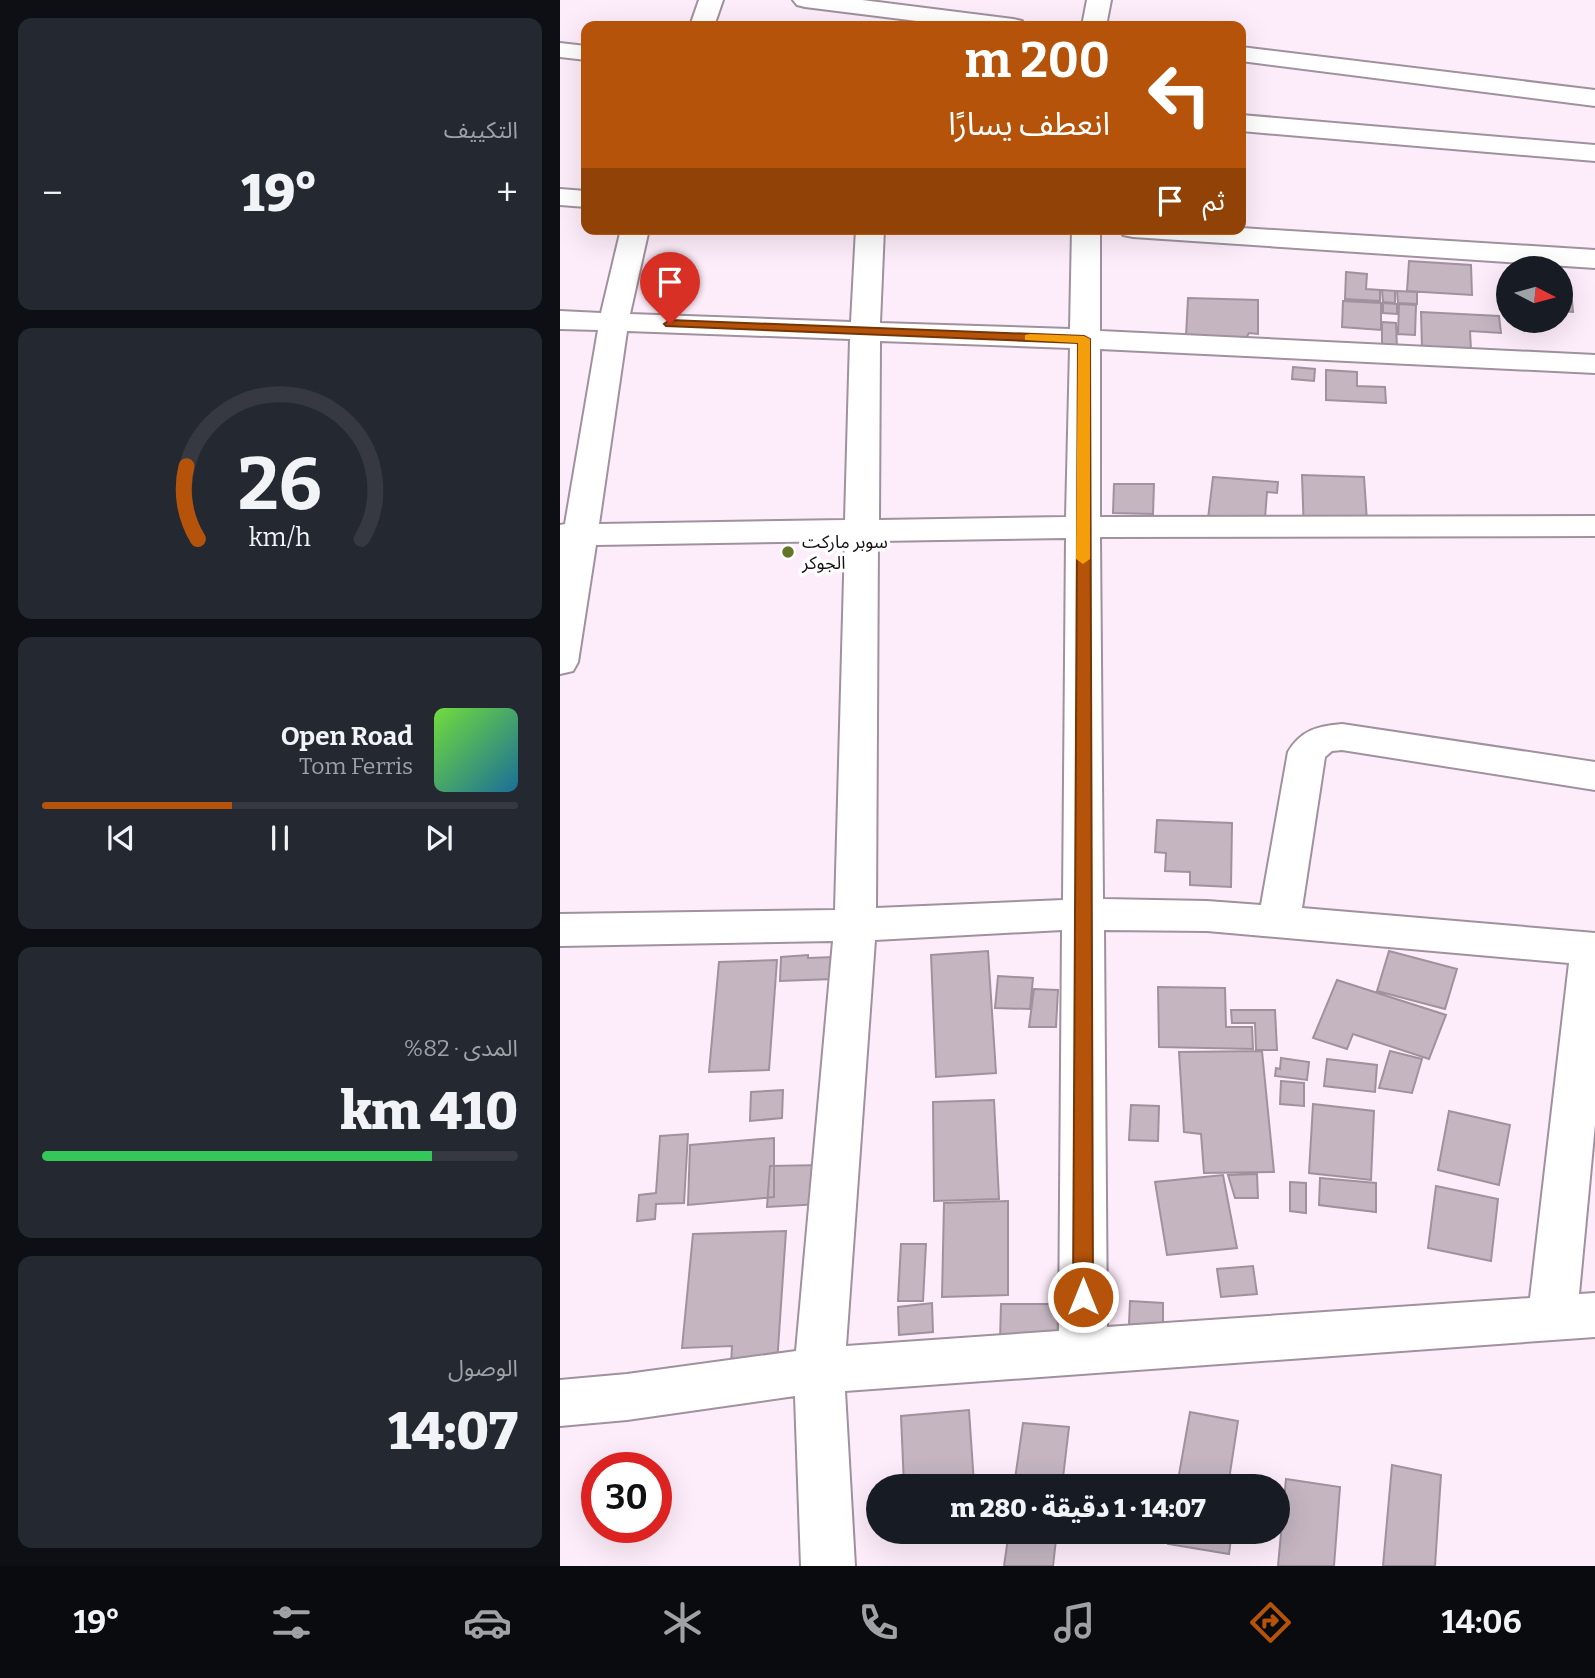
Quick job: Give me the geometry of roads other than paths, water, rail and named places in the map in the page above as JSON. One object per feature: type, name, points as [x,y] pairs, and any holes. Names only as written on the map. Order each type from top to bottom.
[{"type":"street","points":[[704,21],[711,0]]},
{"type":"street","points":[[806,0],[966,21]]},
{"type":"street","points":[[1095,21],[1099,0]]},
{"type":"street","points":[[560,50],[581,52]]},
{"type":"street","points":[[1246,55],[1595,98]]},
{"type":"street","points":[[1246,123],[1595,152]]},
{"type":"street","points":[[560,197],[581,199]]},
{"type":"street","points":[[560,662],[570,534],[634,235]]},
{"type":"street","points":[[828,1566],[820,1370],[855,925],[865,333],[870,235]]},
{"type":"street","points":[[1083,1352],[1083,527],[1086,235]]},
{"type":"street","points":[[1225,235],[1595,259]]},
{"type":"street","points":[[560,320],[1084,339],[1595,364]]},
{"type":"street","points":[[570,534],[1083,527],[1595,526]]},
{"type":"street","points":[[1279,921],[1307,752],[1322,739],[1342,737],[1595,776]]},
{"type":"street","points":[[560,930],[855,925],[1083,914],[1207,916],[1593,949],[1574,1316],[820,1370],[626,1397],[560,1403]]},
{"type":"place","name":"سوبر ماركت الجوكر","points":[[788,552]]}]
